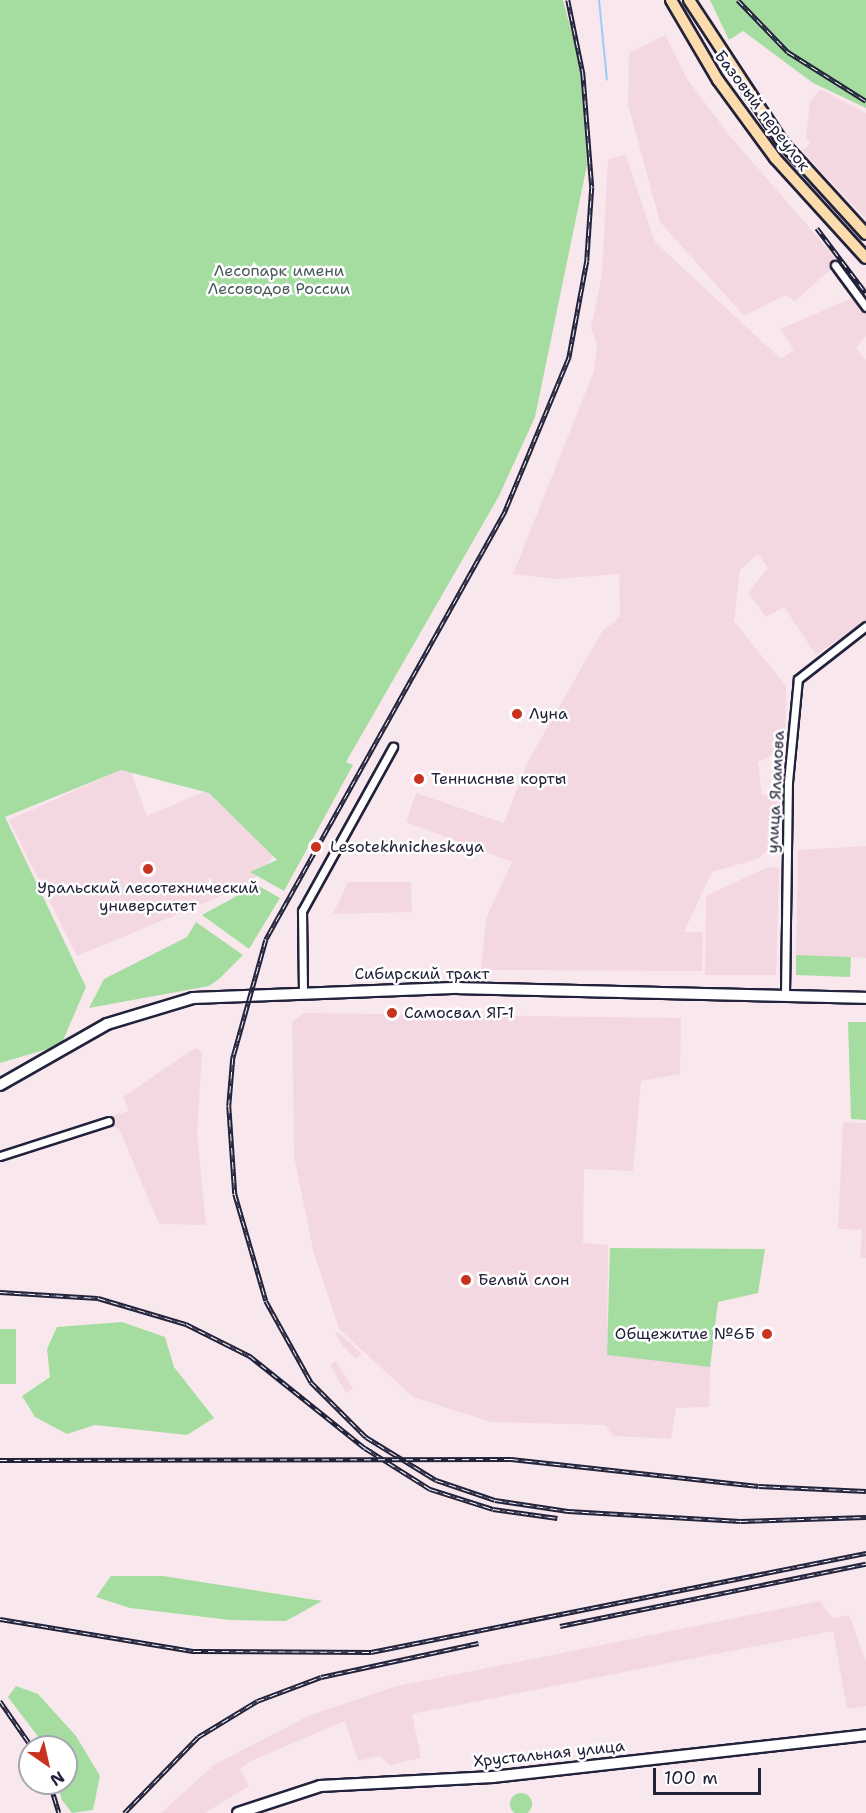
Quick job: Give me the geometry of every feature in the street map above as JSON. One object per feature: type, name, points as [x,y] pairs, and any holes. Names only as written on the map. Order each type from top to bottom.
[{"type":"main road","name":"Базовый переулок","points":[[671,0],[718,80],[775,158],[866,258]]},
{"type":"main road","name":"Базовый переулок","points":[[689,0],[783,143],[866,234]]},
{"type":"main road","name":"Сибирский тракт","points":[[0,1085],[107,1024],[147,1007],[193,998],[303,992],[459,988],[785,994],[866,998]]},
{"type":"main road","name":"Хрустальная улица","points":[[238,1813],[320,1786],[493,1776],[866,1735]]},
{"type":"street","points":[[835,265],[866,307]]},
{"type":"street","name":"улица Яламова","points":[[785,994],[788,782],[798,679],[866,626]]},
{"type":"street","points":[[303,992],[302,911],[393,747]]},
{"type":"street","points":[[0,1156],[109,1121]]},
{"type":"shaded area","points":[[665,35],[687,79],[730,136],[839,262],[795,301],[785,295],[744,316],[660,222],[628,105],[629,53]]},
{"type":"shaded area","points":[[820,89],[866,113],[866,219],[802,151],[810,144],[806,136],[810,102]]},
{"type":"shaded area","points":[[626,155],[655,242],[781,359],[794,350],[780,329],[855,297],[866,314],[866,336],[856,348],[866,360],[866,620],[816,655],[784,607],[766,617],[748,592],[768,568],[758,554],[740,570],[734,621],[786,686],[785,748],[758,762],[762,795],[780,794],[778,829],[773,847],[758,859],[712,872],[684,932],[703,932],[702,971],[481,970],[486,918],[512,862],[406,822],[416,793],[504,823],[527,763],[603,630],[620,617],[619,574],[556,579],[513,574],[594,371],[597,344],[591,327],[602,275],[608,159]]},
{"type":"shaded area","name":"Уральский лесотехнический университет","points":[[129,766],[147,816],[206,791],[275,854],[250,884],[77,956],[9,820]]},
{"type":"shaded area","points":[[866,846],[866,958],[796,955],[798,850]]},
{"type":"shaded area","points":[[768,867],[779,868],[776,975],[705,975],[706,896]]},
{"type":"shaded area","points":[[348,882],[411,882],[412,912],[333,914]]},
{"type":"shaded area","points":[[304,1013],[681,1018],[680,1074],[641,1081],[633,1171],[584,1169],[583,1243],[608,1245],[607,1355],[710,1367],[709,1407],[676,1408],[671,1439],[613,1436],[605,1425],[491,1422],[413,1397],[339,1329],[313,1250],[294,1156],[292,1022]]},
{"type":"shaded area","points":[[195,1048],[202,1052],[197,1135],[206,1225],[159,1224],[119,1129],[109,1124],[108,1117],[129,1111],[123,1097]]},
{"type":"shaded area","points":[[843,1122],[866,1123],[866,1258],[860,1258],[862,1230],[838,1229]]},
{"type":"shaded area","points":[[338,1332],[362,1354],[356,1359],[335,1334]]},
{"type":"shaded area","points":[[336,1361],[353,1389],[346,1393],[330,1365]]},
{"type":"shaded area","points":[[820,1601],[832,1618],[849,1615],[866,1662],[866,1706],[847,1709],[833,1631],[412,1714],[421,1758],[390,1765],[380,1756],[358,1761],[345,1721],[253,1760],[240,1769],[249,1786],[205,1813],[161,1813],[214,1765],[308,1716],[397,1686]]},
{"type":"green space","name":"Лесопарк имени Лесоводов России","points":[[0,0],[563,0],[580,65],[587,165],[535,417],[499,496],[346,762],[353,765],[284,891],[250,872],[277,860],[209,793],[121,770],[5,817],[86,987],[61,1045],[0,1063]]},
{"type":"green space","points":[[710,0],[866,0],[866,108],[813,83],[743,31],[729,40]]},
{"type":"green space","points":[[257,885],[280,898],[249,949],[202,915]]},
{"type":"green space","points":[[196,922],[243,955],[219,979],[209,986],[89,1008],[104,979],[187,937]]},
{"type":"green space","points":[[796,955],[851,957],[850,977],[796,975]]},
{"type":"green space","points":[[848,1022],[866,1022],[866,1120],[851,1119]]},
{"type":"green space","points":[[610,1248],[765,1249],[758,1293],[718,1302],[710,1367],[607,1355]]},
{"type":"green space","points":[[122,1322],[165,1337],[174,1367],[214,1418],[187,1435],[95,1425],[67,1434],[35,1417],[22,1396],[50,1377],[47,1349],[57,1327]]},
{"type":"green space","points":[[0,1329],[16,1329],[16,1384],[0,1384]]},
{"type":"green space","points":[[111,1576],[163,1576],[322,1601],[286,1621],[230,1620],[130,1608],[96,1597]]},
{"type":"green space","points":[[16,1686],[38,1694],[75,1735],[37,1735],[8,1697]]},
{"type":"green space","points":[[78,1739],[100,1776],[93,1810],[72,1813],[61,1795],[78,1795]]},
{"type":"green space","points":[[521,1793],[529,1796],[532,1804],[529,1812],[521,1815],[513,1812],[510,1804],[513,1796]]},
{"type":"waterway","points":[[599,0],[607,80]]},
{"type":"railway","points":[[568,0],[583,73],[592,187],[587,261],[569,358],[505,512],[266,940],[233,1058],[229,1106],[235,1194],[266,1301],[311,1382],[366,1437],[436,1480],[495,1500],[568,1511],[741,1521],[866,1517]]},
{"type":"railway","points":[[738,0],[788,52],[866,101]]},
{"type":"railway","points":[[817,228],[866,293]]},
{"type":"railway","points":[[0,1292],[98,1298],[186,1324],[250,1356],[365,1448],[430,1489],[493,1509],[557,1518]]},
{"type":"railway","points":[[0,1460],[511,1459],[759,1486],[866,1491]]},
{"type":"railway","points":[[0,1619],[194,1651],[371,1652],[866,1553]]},
{"type":"railway","points":[[560,1626],[866,1564]]},
{"type":"railway","points":[[124,1813],[198,1737],[257,1701],[321,1677],[478,1643]]},
{"type":"railway","points":[[0,1701],[24,1735]]},
{"type":"railway","points":[[54,1795],[59,1813]]},
{"type":"place","name":"Луна","points":[[517,714]]},
{"type":"place","name":"Теннисные корты","points":[[419,779]]},
{"type":"place","name":"Lesotekhnicheskaya","points":[[316,847]]},
{"type":"place","name":"Уральский лесотехнический университет","points":[[148,869]]},
{"type":"place","name":"Самосвал ЯГ-1","points":[[392,1013]]},
{"type":"place","name":"Белый слон","points":[[466,1280]]},
{"type":"place","name":"Общежитие №6Б","points":[[767,1334]]}]
